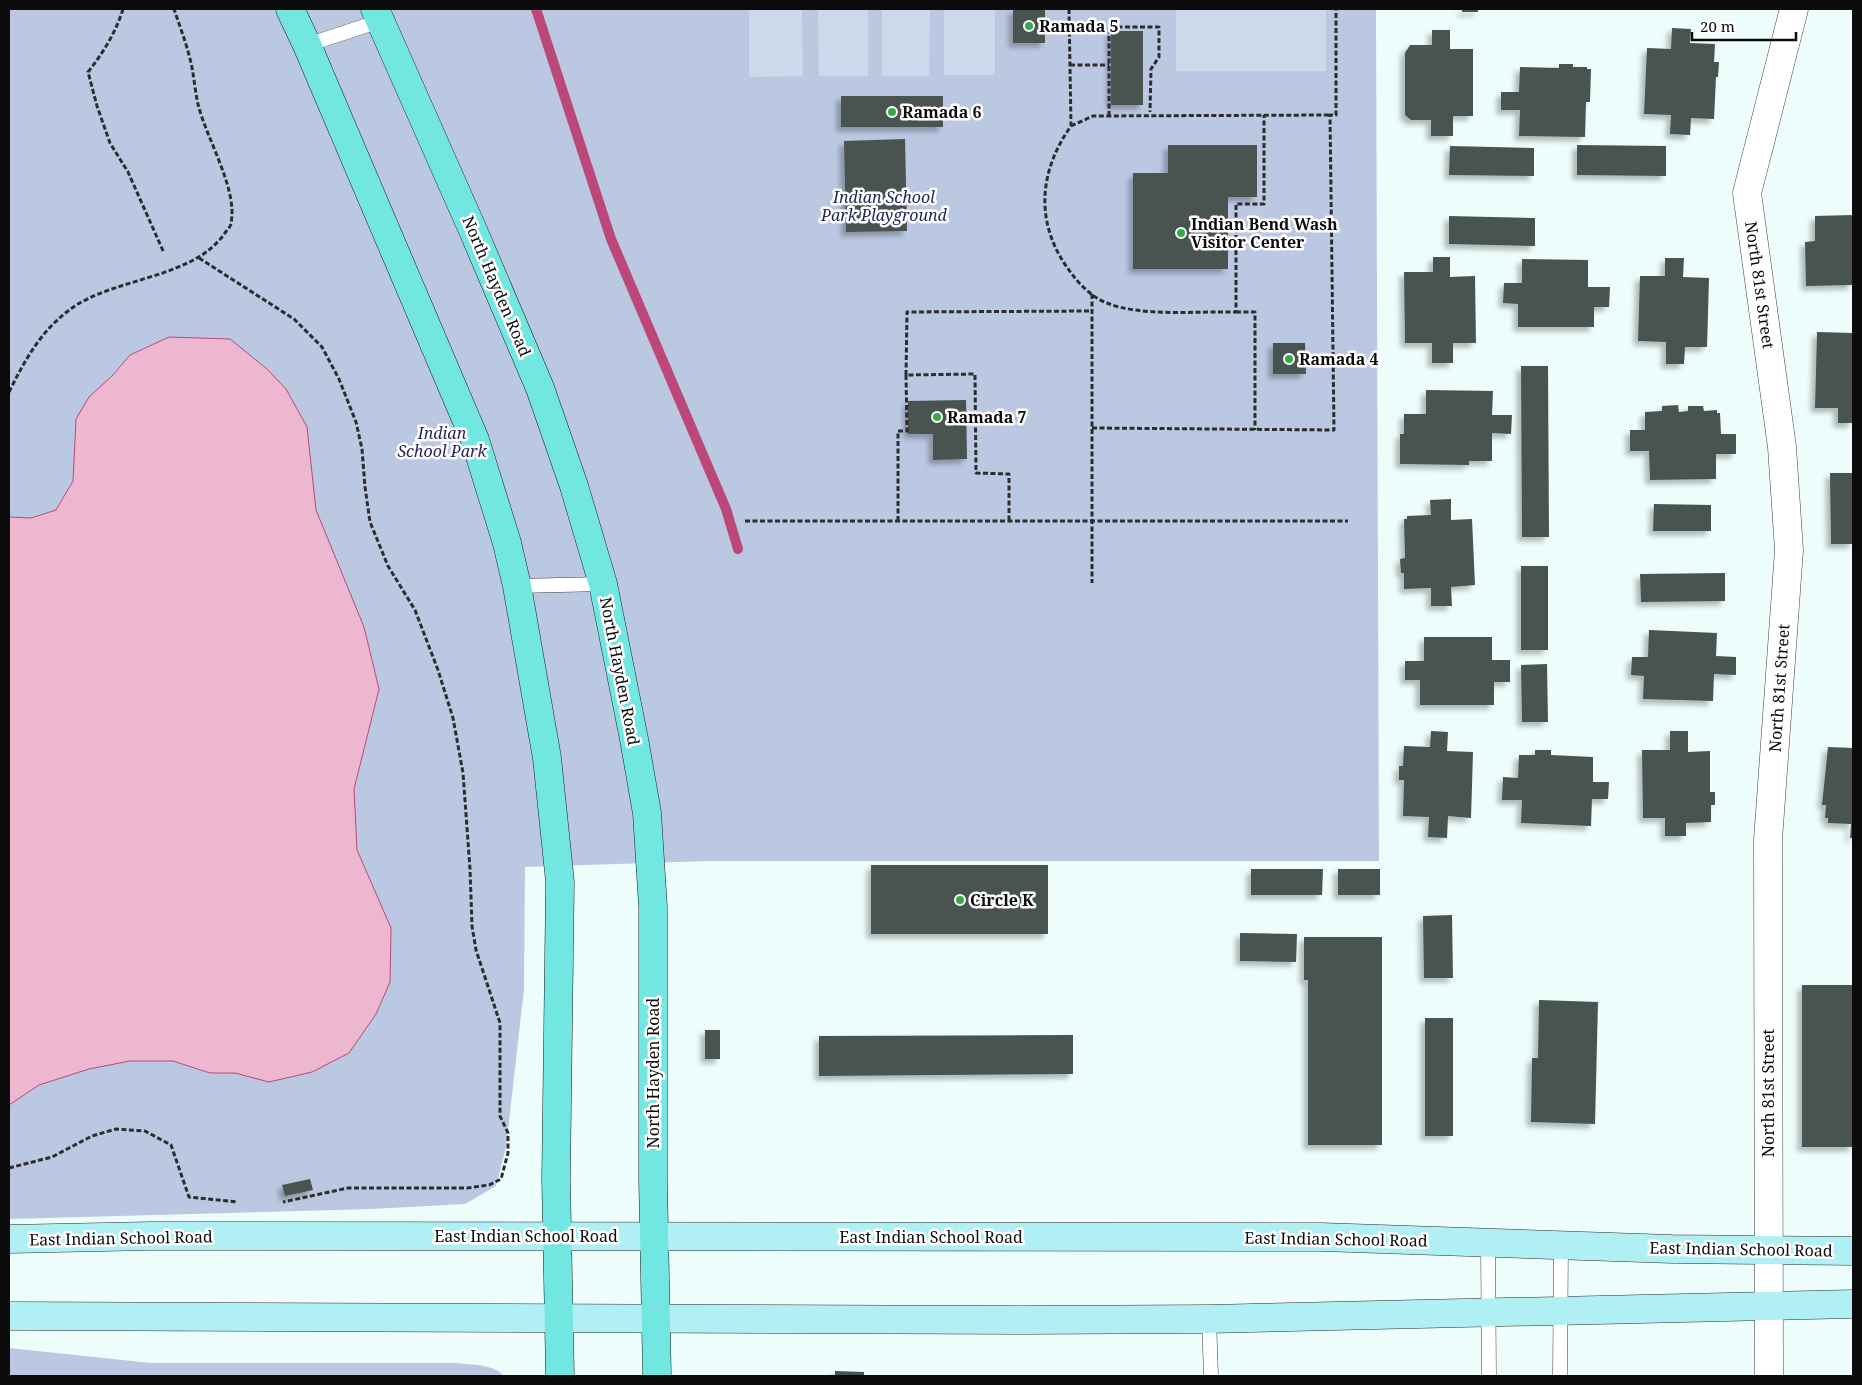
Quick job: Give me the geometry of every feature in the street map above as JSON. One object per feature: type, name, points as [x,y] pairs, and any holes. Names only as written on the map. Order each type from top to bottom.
[{"type":"main road","points":[[290,9],[475,440],[507,544],[517,586],[548,758],[560,882],[556,1179],[560,1376]]},
{"type":"main road","name":"North Hayden Road","points":[[377,15],[475,235],[540,388],[574,486],[603,584],[647,813],[653,907],[654,1237],[657,1376]]},
{"type":"main road","name":"East Indian School Road","points":[[9,1240],[151,1236],[1321,1237],[1768,1251],[1853,1251]]},
{"type":"main road","points":[[9,1316],[558,1319],[1209,1319],[1853,1304]]},
{"type":"street","name":"North 81st Street","points":[[1769,1376],[1768,840],[1789,550],[1782,447],[1747,193],[1794,9]]},
{"type":"lane","points":[[307,45],[377,15]]},
{"type":"lane","points":[[517,586],[603,584]]},
{"type":"lane","points":[[1488,1243],[1488,1376]]},
{"type":"lane","points":[[1560,1376],[1561,1245]]},
{"type":"lane","points":[[1209,1319],[1211,1376]]},
{"type":"path","points":[[123,9],[102,55],[88,72],[110,143],[136,189],[164,253]]},
{"type":"path","points":[[9,392],[28,354],[51,324],[73,307],[99,295],[199,258],[220,241],[231,224],[231,199],[198,104],[191,63],[174,9]]},
{"type":"path","points":[[1069,9],[1071,126]]},
{"type":"path","points":[[1255,430],[1255,312],[1132,311],[1105,303],[1092,294],[1080,284],[1060,259],[1048,230],[1044,198],[1049,167],[1071,126],[1093,116],[1336,115],[1336,9]]},
{"type":"path","points":[[1109,116],[1109,27],[1159,27],[1159,57],[1151,69],[1150,112]]},
{"type":"path","points":[[1070,65],[1109,65]]},
{"type":"path","points":[[1236,312],[1236,204],[1264,204],[1264,115]]},
{"type":"path","points":[[1092,428],[1334,430],[1330,115]]},
{"type":"path","points":[[199,258],[294,319],[322,348],[338,378],[356,422],[362,449],[364,486],[370,522],[388,566],[415,610],[438,670],[453,718],[463,773],[472,926],[476,950],[500,1023],[500,1116],[508,1133],[508,1153],[501,1179],[489,1185],[467,1188],[348,1188],[281,1203]]},
{"type":"path","points":[[1092,294],[1092,582]]},
{"type":"path","points":[[898,521],[898,431],[907,431],[907,312],[1092,311]]},
{"type":"path","points":[[906,375],[975,374],[976,473],[1009,474],[1009,521]]},
{"type":"path","points":[[745,521],[1348,521]]},
{"type":"path","points":[[9,1168],[52,1157],[92,1136],[116,1129],[146,1131],[171,1145],[189,1197],[244,1202]]},
{"type":"green space","name":"Indian School Park","points":[[9,9],[1376,9],[1379,861],[708,861],[525,867],[524,989],[506,1148],[496,1186],[465,1204],[371,1209],[9,1219]]},
{"type":"green space","points":[[9,1348],[151,1363],[457,1363],[489,1367],[504,1376],[9,1376]]},
{"type":"shaded area","points":[[749,9],[802,9],[803,76],[749,77]]},
{"type":"shaded area","points":[[818,9],[868,9],[868,76],[819,76]]},
{"type":"shaded area","points":[[882,9],[930,9],[929,76],[882,76]]},
{"type":"shaded area","points":[[944,9],[995,9],[995,75],[944,75]]},
{"type":"shaded area","points":[[1176,9],[1326,9],[1326,71],[1176,71]]},
{"type":"shaded area","points":[[169,337],[230,339],[267,369],[286,389],[307,427],[316,510],[364,627],[379,689],[354,789],[357,850],[391,928],[390,982],[376,1014],[349,1053],[312,1072],[269,1082],[235,1073],[210,1073],[173,1061],[130,1061],[89,1069],[39,1085],[9,1105],[9,517],[31,518],[56,510],[73,481],[76,419],[89,397],[113,375],[130,355]]},
{"type":"building","name":"Ramada 5","points":[[1013,9],[1045,9],[1045,43],[1013,43]]},
{"type":"building","points":[[1462,9],[1478,9],[1478,12],[1462,12]]},
{"type":"building","points":[[1672,28],[1691,29],[1690,43],[1715,44],[1714,62],[1719,62],[1718,77],[1716,77],[1714,119],[1691,118],[1690,135],[1670,134],[1671,115],[1644,114],[1647,48],[1671,49]]},
{"type":"building","points":[[1432,30],[1450,30],[1450,49],[1473,49],[1473,116],[1453,116],[1453,136],[1431,136],[1431,120],[1411,120],[1405,115],[1405,53],[1410,45],[1432,45]]},
{"type":"building","points":[[1111,31],[1143,31],[1143,105],[1111,105]]},
{"type":"building","points":[[1559,64],[1573,64],[1573,67],[1587,67],[1587,69],[1591,69],[1590,102],[1586,102],[1585,137],[1519,136],[1520,110],[1501,110],[1501,92],[1519,92],[1520,67],[1559,68]]},
{"type":"building","name":"Ramada 6","points":[[841,96],[943,96],[943,127],[841,127]]},
{"type":"building","points":[[905,139],[907,231],[846,232],[844,141]]},
{"type":"building","name":"Indian Bend Wash Visitor Center","points":[[1168,145],[1257,145],[1257,197],[1228,197],[1228,269],[1133,269],[1133,173],[1168,173]]},
{"type":"building","points":[[1577,145],[1666,146],[1666,176],[1577,175]]},
{"type":"building","points":[[1450,146],[1534,148],[1534,176],[1449,175]]},
{"type":"building","points":[[1853,215],[1853,285],[1806,286],[1805,242],[1815,241],[1815,216]]},
{"type":"building","points":[[1449,216],[1535,218],[1535,246],[1449,244]]},
{"type":"building","points":[[1433,257],[1450,257],[1450,277],[1475,276],[1476,343],[1453,343],[1453,363],[1432,363],[1432,343],[1405,343],[1404,272],[1433,272]]},
{"type":"building","points":[[1665,258],[1684,258],[1683,277],[1709,278],[1707,347],[1685,347],[1684,364],[1666,364],[1666,342],[1638,341],[1640,276],[1665,276]]},
{"type":"building","points":[[1522,259],[1588,260],[1588,287],[1610,287],[1609,307],[1594,307],[1594,327],[1518,327],[1518,304],[1503,303],[1504,283],[1522,283]]},
{"type":"building","points":[[1817,332],[1853,333],[1853,423],[1838,423],[1838,408],[1815,408]]},
{"type":"building","name":"Ramada 4","points":[[1273,343],[1305,343],[1306,374],[1273,374]]},
{"type":"building","points":[[1521,366],[1548,366],[1549,537],[1522,537]]},
{"type":"building","points":[[1426,390],[1493,391],[1492,415],[1512,415],[1511,434],[1492,433],[1492,461],[1469,461],[1469,465],[1400,464],[1400,434],[1404,434],[1404,414],[1426,414]]},
{"type":"building","name":"Ramada 7","points":[[966,400],[967,459],[933,460],[933,434],[908,434],[908,401]]},
{"type":"building","points":[[1678,405],[1679,412],[1688,411],[1688,406],[1703,406],[1704,411],[1717,410],[1717,413],[1720,413],[1721,434],[1736,434],[1736,454],[1716,454],[1716,479],[1650,480],[1649,451],[1630,451],[1630,430],[1645,430],[1645,412],[1662,411],[1662,406]]},
{"type":"building","points":[[1830,473],[1853,473],[1853,544],[1831,544]]},
{"type":"building","points":[[1451,499],[1451,520],[1472,519],[1475,585],[1451,587],[1452,606],[1431,606],[1431,588],[1404,589],[1404,573],[1401,573],[1400,559],[1405,558],[1404,519],[1407,519],[1407,516],[1431,515],[1430,500]]},
{"type":"building","points":[[1654,504],[1711,505],[1711,531],[1653,531]]},
{"type":"building","points":[[1521,566],[1548,566],[1548,650],[1521,650]]},
{"type":"building","points":[[1725,573],[1725,601],[1641,602],[1640,574]]},
{"type":"building","points":[[1649,630],[1717,633],[1716,656],[1736,657],[1736,675],[1714,674],[1713,701],[1643,699],[1644,676],[1631,675],[1632,657],[1648,657]]},
{"type":"building","points":[[1424,637],[1492,637],[1492,660],[1510,660],[1510,682],[1494,682],[1494,705],[1420,705],[1420,680],[1405,680],[1405,661],[1424,661]]},
{"type":"building","points":[[1547,664],[1548,722],[1522,722],[1521,665]]},
{"type":"building","points":[[1431,731],[1448,732],[1447,751],[1473,752],[1471,818],[1448,816],[1447,838],[1428,837],[1429,817],[1403,816],[1404,780],[1399,780],[1399,766],[1403,766],[1404,746],[1430,747]]},
{"type":"building","points":[[1670,731],[1688,731],[1688,752],[1710,751],[1710,792],[1715,792],[1715,805],[1711,805],[1711,822],[1686,823],[1686,836],[1665,836],[1665,818],[1643,818],[1642,750],[1670,750]]},
{"type":"building","points":[[1828,747],[1853,748],[1853,838],[1850,838],[1851,824],[1828,823],[1828,818],[1825,818],[1826,805],[1822,805]]},
{"type":"building","points":[[1535,750],[1551,750],[1551,755],[1593,757],[1593,782],[1609,782],[1608,799],[1592,799],[1591,826],[1521,823],[1522,800],[1502,800],[1503,777],[1518,778],[1519,755],[1535,755]]},
{"type":"building","name":"Circle K","points":[[871,865],[1048,865],[1048,934],[871,934]]},
{"type":"building","points":[[1251,869],[1323,869],[1322,895],[1251,895]]},
{"type":"building","points":[[1338,869],[1380,869],[1380,895],[1338,895]]},
{"type":"building","points":[[1452,915],[1453,978],[1424,978],[1423,916]]},
{"type":"building","points":[[1240,933],[1297,934],[1296,962],[1240,961]]},
{"type":"building","points":[[1304,937],[1382,937],[1382,1145],[1308,1145],[1308,980],[1304,980]]},
{"type":"building","points":[[1802,985],[1853,985],[1853,1147],[1802,1147]]},
{"type":"building","points":[[1539,1000],[1598,1002],[1595,1124],[1531,1122],[1532,1058],[1538,1058]]},
{"type":"building","points":[[1425,1018],[1453,1018],[1453,1136],[1425,1136]]},
{"type":"building","points":[[705,1030],[720,1030],[720,1059],[705,1059]]},
{"type":"building","points":[[1073,1035],[1073,1074],[819,1076],[819,1036]]},
{"type":"building","points":[[310,1179],[313,1190],[285,1196],[282,1185]]},
{"type":"building","points":[[835,1371],[864,1372],[864,1376],[835,1376]]},
{"type":"waterway","points":[[536,9],[611,239],[726,509],[738,549]]},
{"type":"place","name":"Ramada 5","points":[[1029,26]]},
{"type":"place","name":"Ramada 6","points":[[892,112]]},
{"type":"place","name":"Indian Bend Wash Visitor Center","points":[[1181,233]]},
{"type":"place","name":"Ramada 4","points":[[1289,359]]},
{"type":"place","name":"Ramada 7","points":[[937,417]]},
{"type":"place","name":"Circle K","points":[[960,900]]},
{"type":"park label","name":"Indian School Park Playground","points":[[884,206]]}]
